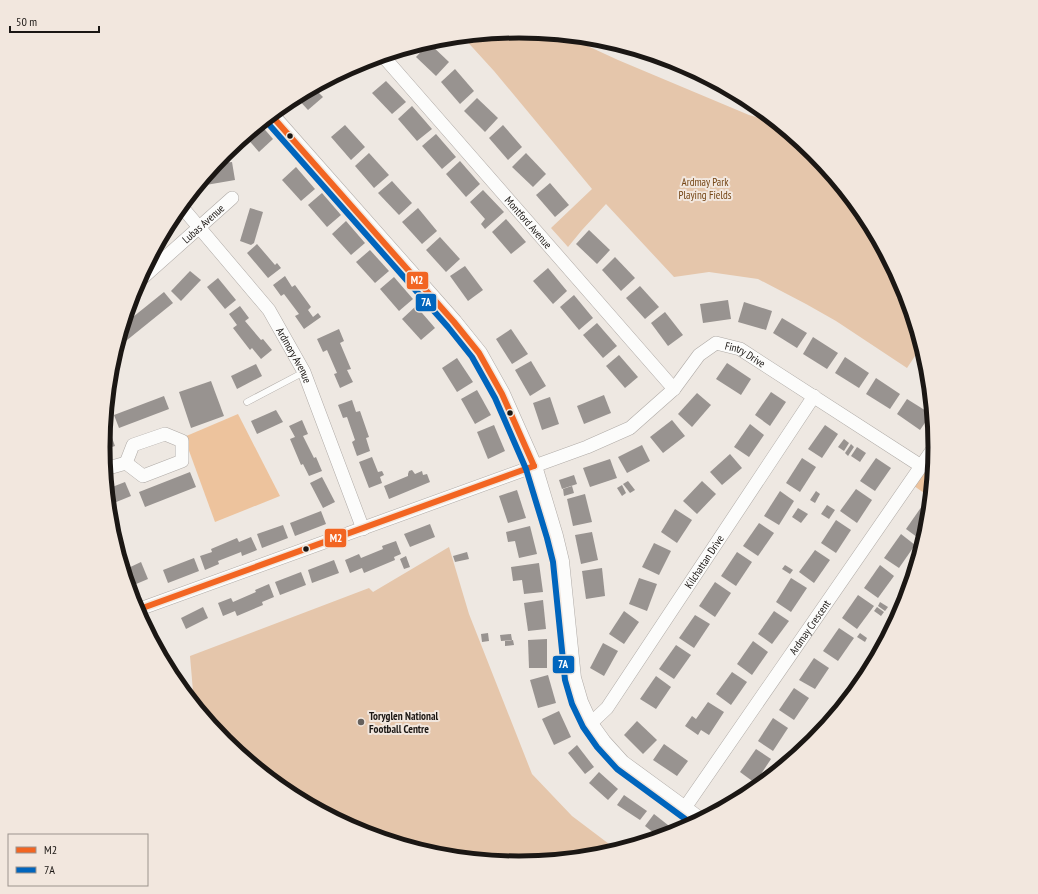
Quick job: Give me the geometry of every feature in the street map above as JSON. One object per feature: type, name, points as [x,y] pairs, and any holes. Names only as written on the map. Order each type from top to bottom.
[{"type":"street","name":"Montford Avenue","points":[[387,60],[674,389]]},
{"type":"street","points":[[275,119],[454,322],[479,353],[502,394],[534,466],[555,536],[561,561],[573,678],[580,702],[590,724],[603,742],[622,763],[695,816]]},
{"type":"street","name":"Lubas Avenue","points":[[150,270],[232,198]]},
{"type":"street","name":"Ardmory Avenue","points":[[185,211],[269,310],[304,372],[363,529]]},
{"type":"street","name":"Fintry Drive","points":[[143,608],[587,447],[630,428],[674,389],[699,355],[716,343],[740,349],[921,466]]},
{"type":"street","name":"Kilchattan Drive","points":[[590,724],[607,708],[814,396]]},
{"type":"street","name":"Ardmay Crescent","points":[[684,809],[928,457]]},
{"type":"street","points":[[111,467],[126,463]]},
{"type":"lane","points":[[247,402],[304,372]]},
{"type":"green space","name":"Ardmay Park Playing Fields","points":[[519,38],[572,41],[580,42],[749,115],[762,119],[789,139],[827,177],[859,220],[873,243],[897,290],[914,341],[917,353],[907,368],[836,321],[758,279],[709,272],[674,277],[606,204],[568,247],[551,228],[592,189],[494,71],[467,41]]},
{"type":"green space","name":"Toryglen National Football Centre","points":[[449,547],[469,614],[532,774],[572,816],[611,845],[572,853],[546,855],[519,856],[466,853],[413,842],[362,825],[314,801],[292,787],[249,755],[211,717],[193,694],[190,656],[369,588],[373,592]]},
{"type":"shaded area","points":[[238,414],[280,496],[215,522],[184,437]]},
{"type":"shaded area","points":[[927,466],[925,494],[914,486]]},
{"type":"building","points":[[433,47],[449,62],[436,76],[416,57],[423,50]]},
{"type":"building","points":[[455,69],[474,91],[460,104],[441,82]]},
{"type":"building","points":[[386,81],[406,102],[392,114],[372,93]]},
{"type":"building","points":[[318,92],[323,97],[308,110],[300,102]]},
{"type":"building","points":[[477,98],[498,118],[485,132],[464,111]]},
{"type":"building","points":[[412,106],[432,129],[417,141],[398,119]]},
{"type":"building","points":[[345,125],[365,147],[351,160],[331,137]]},
{"type":"building","points":[[503,125],[522,147],[508,160],[489,138]]},
{"type":"building","points":[[263,128],[273,139],[259,152],[248,140]]},
{"type":"building","points":[[436,134],[456,157],[442,169],[422,146]]},
{"type":"building","points":[[369,153],[389,175],[374,188],[355,166]]},
{"type":"building","points":[[526,153],[546,174],[533,187],[512,167]]},
{"type":"building","points":[[460,161],[480,184],[466,197],[446,174]]},
{"type":"building","points":[[232,162],[235,180],[205,185],[221,167],[223,167],[225,163]]},
{"type":"building","points":[[296,167],[315,189],[301,201],[282,180]]},
{"type":"building","points":[[392,181],[412,203],[399,215],[378,193]]},
{"type":"building","points":[[550,183],[569,205],[555,217],[536,195]]},
{"type":"building","points":[[483,190],[504,212],[485,229],[481,224],[485,219],[470,202]]},
{"type":"building","points":[[322,193],[341,215],[327,227],[308,205]]},
{"type":"building","points":[[250,208],[263,212],[254,243],[251,245],[240,241]]},
{"type":"building","points":[[418,208],[437,231],[422,244],[402,222]]},
{"type":"building","points":[[506,219],[526,242],[511,254],[492,232]]},
{"type":"building","points":[[346,221],[365,243],[351,255],[332,234]]},
{"type":"building","points":[[589,230],[610,250],[597,264],[576,244]]},
{"type":"building","points":[[440,237],[460,259],[446,272],[426,250]]},
{"type":"building","points":[[257,244],[275,265],[277,263],[281,268],[268,278],[247,253]]},
{"type":"building","points":[[370,250],[389,271],[375,283],[356,262]]},
{"type":"building","points":[[615,257],[635,278],[621,291],[602,270]]},
{"type":"building","points":[[465,266],[483,290],[468,301],[450,276]]},
{"type":"building","points":[[548,268],[567,291],[553,304],[533,281]]},
{"type":"building","points":[[190,271],[201,280],[181,301],[171,291]]},
{"type":"building","points":[[285,276],[292,287],[295,285],[311,307],[308,310],[313,317],[318,313],[321,317],[304,329],[295,316],[299,314],[284,294],[281,296],[273,285]]},
{"type":"building","points":[[394,277],[413,299],[399,311],[380,289]]},
{"type":"building","points":[[218,278],[236,300],[225,309],[207,287]]},
{"type":"building","points":[[640,286],[659,307],[645,319],[626,298]]},
{"type":"building","points":[[164,292],[173,303],[124,343],[131,318]]},
{"type":"building","points":[[574,295],[593,318],[579,330],[560,307]]},
{"type":"building","points":[[728,300],[731,319],[703,323],[700,304]]},
{"type":"building","points":[[744,302],[772,311],[766,330],[738,322]]},
{"type":"building","points":[[240,306],[249,318],[245,321],[261,340],[263,339],[272,350],[261,359],[252,348],[250,350],[233,328],[237,325],[229,314]]},
{"type":"building","points":[[416,306],[435,328],[421,340],[402,319]]},
{"type":"building","points":[[665,312],[683,335],[668,346],[651,323]]},
{"type":"building","points":[[782,318],[807,333],[797,348],[773,333]]},
{"type":"building","points":[[597,323],[617,346],[603,358],[583,335]]},
{"type":"building","points":[[339,329],[344,341],[340,343],[351,369],[347,370],[353,382],[340,388],[334,374],[337,373],[327,350],[323,352],[317,339]]},
{"type":"building","points":[[511,329],[528,354],[512,364],[496,339]]},
{"type":"building","points":[[813,337],[838,353],[827,369],[803,354]]},
{"type":"building","points":[[619,355],[638,377],[625,388],[606,366]]},
{"type":"building","points":[[845,357],[869,373],[859,388],[835,373]]},
{"type":"building","points":[[457,358],[473,382],[457,392],[442,368]]},
{"type":"building","points":[[531,361],[546,386],[530,396],[515,370]]},
{"type":"building","points":[[727,363],[751,379],[741,395],[716,379]]},
{"type":"building","points":[[256,364],[262,376],[237,389],[231,376]]},
{"type":"building","points":[[876,378],[900,394],[890,409],[866,394]]},
{"type":"building","points":[[211,381],[224,416],[191,428],[179,392]]},
{"type":"building","points":[[477,390],[491,415],[475,424],[461,399]]},
{"type":"building","points":[[771,392],[786,402],[770,426],[755,415]]},
{"type":"building","points":[[697,393],[711,405],[692,427],[678,414]]},
{"type":"building","points":[[604,395],[611,413],[584,424],[577,406]]},
{"type":"building","points":[[164,396],[169,409],[119,428],[114,415]]},
{"type":"building","points":[[550,397],[559,424],[542,430],[533,403]]},
{"type":"building","points":[[907,399],[926,411],[927,420],[920,430],[897,414]]},
{"type":"building","points":[[352,400],[356,412],[360,411],[369,437],[366,438],[370,451],[357,456],[352,442],[355,440],[347,417],[343,418],[338,405]]},
{"type":"building","points":[[276,410],[283,422],[257,434],[251,421]]},
{"type":"building","points":[[302,420],[308,434],[303,436],[314,458],[316,457],[322,471],[309,476],[303,464],[301,465],[290,439],[295,437],[289,426]]},
{"type":"building","points":[[672,420],[685,436],[663,453],[650,437]]},
{"type":"building","points":[[750,424],[764,435],[749,457],[734,447]]},
{"type":"building","points":[[494,425],[505,451],[488,459],[477,432]]},
{"type":"building","points":[[825,425],[838,434],[822,458],[808,449]]},
{"type":"building","points":[[111,433],[115,446],[110,448]]},
{"type":"building","points":[[844,439],[849,443],[844,451],[838,447]]},
{"type":"building","points":[[851,444],[854,447],[848,456],[845,453]]},
{"type":"building","points":[[642,445],[650,461],[627,473],[618,457]]},
{"type":"building","points":[[857,447],[866,453],[860,462],[851,456]]},
{"type":"building","points":[[730,454],[742,468],[722,485],[710,472]]},
{"type":"building","points":[[372,457],[378,472],[382,471],[384,475],[380,477],[382,483],[369,488],[359,462]]},
{"type":"building","points":[[802,458],[816,467],[800,492],[786,483]]},
{"type":"building","points":[[876,458],[891,468],[875,491],[860,481]]},
{"type":"building","points":[[610,459],[617,478],[590,487],[583,468]]},
{"type":"building","points":[[412,470],[415,474],[422,471],[423,475],[427,474],[430,482],[389,499],[384,486],[408,476],[409,471]]},
{"type":"building","points":[[190,472],[196,487],[145,507],[139,492]]},
{"type":"building","points":[[574,475],[577,484],[562,489],[559,480]]},
{"type":"building","points":[[322,477],[335,502],[323,508],[310,483]]},
{"type":"building","points":[[628,481],[635,490],[630,493],[623,484]]},
{"type":"building","points":[[702,481],[716,494],[697,514],[683,501]]},
{"type":"building","points":[[125,482],[131,496],[114,503],[112,487]]},
{"type":"building","points":[[622,485],[626,493],[622,496],[617,488]]},
{"type":"building","points":[[572,486],[574,493],[564,496],[563,489]]},
{"type":"building","points":[[856,489],[872,500],[857,523],[840,511]]},
{"type":"building","points":[[517,490],[526,518],[508,523],[499,496]]},
{"type":"building","points":[[780,491],[794,501],[779,525],[764,516]]},
{"type":"building","points":[[816,491],[820,494],[815,503],[810,500]]},
{"type":"building","points":[[585,494],[592,522],[573,526],[567,499]]},
{"type":"building","points":[[827,505],[835,510],[829,519],[821,514]]},
{"type":"building","points":[[922,506],[924,507],[918,537],[906,529]]},
{"type":"building","points":[[798,508],[808,514],[801,523],[792,517]]},
{"type":"building","points":[[675,509],[692,520],[677,543],[661,532]]},
{"type":"building","points":[[321,511],[326,524],[295,536],[290,523]]},
{"type":"building","points":[[836,520],[851,530],[836,553],[821,543]]},
{"type":"building","points":[[759,523],[774,533],[758,556],[743,546]]},
{"type":"building","points":[[430,524],[435,537],[410,547],[404,534]]},
{"type":"building","points":[[283,525],[288,538],[262,548],[257,534]]},
{"type":"building","points":[[530,526],[537,554],[519,558],[515,541],[508,542],[506,532]]},
{"type":"building","points":[[592,532],[598,560],[581,564],[575,535]]},
{"type":"building","points":[[901,534],[915,545],[899,568],[884,558]]},
{"type":"building","points":[[251,537],[257,550],[242,556],[241,552],[218,561],[219,564],[205,570],[200,556],[212,552],[211,549],[237,538],[239,542]]},
{"type":"building","points":[[396,541],[401,554],[394,557],[395,560],[364,573],[362,568],[350,573],[345,560],[359,554],[361,558],[383,549],[382,546]]},
{"type":"building","points":[[654,543],[671,551],[659,575],[642,567]]},
{"type":"building","points":[[815,550],[830,560],[814,583],[799,572]]},
{"type":"building","points":[[467,552],[469,559],[455,562],[453,556]]},
{"type":"building","points":[[737,552],[752,562],[736,586],[721,576]]},
{"type":"building","points":[[406,556],[410,567],[404,569],[400,559]]},
{"type":"building","points":[[194,558],[199,571],[168,583],[163,570]]},
{"type":"building","points":[[334,560],[339,573],[312,583],[308,570]]},
{"type":"building","points":[[141,562],[148,579],[134,585],[129,568]]},
{"type":"building","points":[[539,563],[543,592],[524,594],[522,580],[513,581],[511,567]]},
{"type":"building","points":[[785,565],[793,570],[790,574],[782,569]]},
{"type":"building","points":[[880,565],[894,576],[878,598],[864,588]]},
{"type":"building","points":[[602,568],[605,596],[586,599],[582,571]]},
{"type":"building","points":[[301,572],[306,585],[280,595],[275,582]]},
{"type":"building","points":[[639,578],[657,584],[647,611],[629,604]]},
{"type":"building","points":[[791,578],[807,588],[791,612],[776,602]]},
{"type":"building","points":[[715,582],[731,593],[715,617],[699,606]]},
{"type":"building","points":[[269,584],[274,597],[262,602],[263,605],[237,616],[235,611],[223,616],[218,603],[231,598],[233,602],[256,592],[255,590]]},
{"type":"building","points":[[858,595],[874,606],[857,629],[842,618]]},
{"type":"building","points":[[543,600],[546,629],[528,631],[524,603]]},
{"type":"building","points":[[880,602],[888,607],[885,611],[878,606]]},
{"type":"building","points":[[203,607],[208,618],[186,629],[181,618]]},
{"type":"building","points":[[877,607],[884,612],[881,616],[874,611]]},
{"type":"building","points":[[624,611],[639,622],[624,644],[609,634]]},
{"type":"building","points":[[774,611],[789,621],[772,644],[758,634]]},
{"type":"building","points":[[695,615],[710,624],[694,648],[679,638]]},
{"type":"building","points":[[839,628],[854,638],[838,661],[823,651]]},
{"type":"building","points":[[488,633],[489,641],[482,642],[481,634]]},
{"type":"building","points":[[860,633],[867,638],[865,642],[857,637]]},
{"type":"building","points":[[511,634],[512,640],[501,641],[500,635]]},
{"type":"building","points":[[547,639],[547,668],[529,668],[528,640]]},
{"type":"building","points":[[513,640],[514,645],[505,646],[505,641]]},
{"type":"building","points":[[753,641],[768,652],[752,675],[737,664]]},
{"type":"building","points":[[603,643],[618,651],[604,676],[590,668]]},
{"type":"building","points":[[676,645],[691,655],[674,679],[659,669]]},
{"type":"building","points":[[814,658],[829,668],[815,689],[799,680]]},
{"type":"building","points":[[732,672],[747,682],[731,705],[716,694]]},
{"type":"building","points":[[548,675],[556,703],[538,708],[530,680]]},
{"type":"building","points":[[656,676],[671,687],[656,709],[640,699]]},
{"type":"building","points":[[794,688],[809,698],[794,720],[779,710]]},
{"type":"building","points":[[708,702],[724,712],[709,735],[701,730],[698,735],[685,726],[692,716],[696,719]]},
{"type":"building","points":[[559,711],[571,737],[554,745],[542,719]]},
{"type":"building","points":[[773,718],[788,728],[773,751],[758,741]]},
{"type":"building","points":[[637,721],[657,740],[643,754],[624,735]]},
{"type":"building","points":[[664,744],[688,761],[677,776],[653,760]]},
{"type":"building","points":[[577,745],[594,767],[585,774],[568,753]]},
{"type":"building","points":[[756,749],[771,759],[758,778],[753,782],[740,772]]},
{"type":"building","points":[[599,772],[618,789],[608,800],[589,783]]},
{"type":"building","points":[[624,795],[647,811],[640,820],[617,805]]},
{"type":"building","points":[[654,814],[670,827],[654,833],[645,826]]},
{"type":"transit line","name":"M2","points":[[275,119],[454,322],[479,353],[502,394],[534,466]]},
{"type":"transit line","name":"7A","points":[[269,124],[448,327],[472,357],[495,398],[526,469],[547,538],[553,562],[565,680],[572,704],[583,727],[597,747],[617,769],[687,820]]},
{"type":"transit line","name":"M2","points":[[143,608],[534,466]]},
{"type":"place","name":"Toryglen National Football Centre","points":[[361,722]]}]
